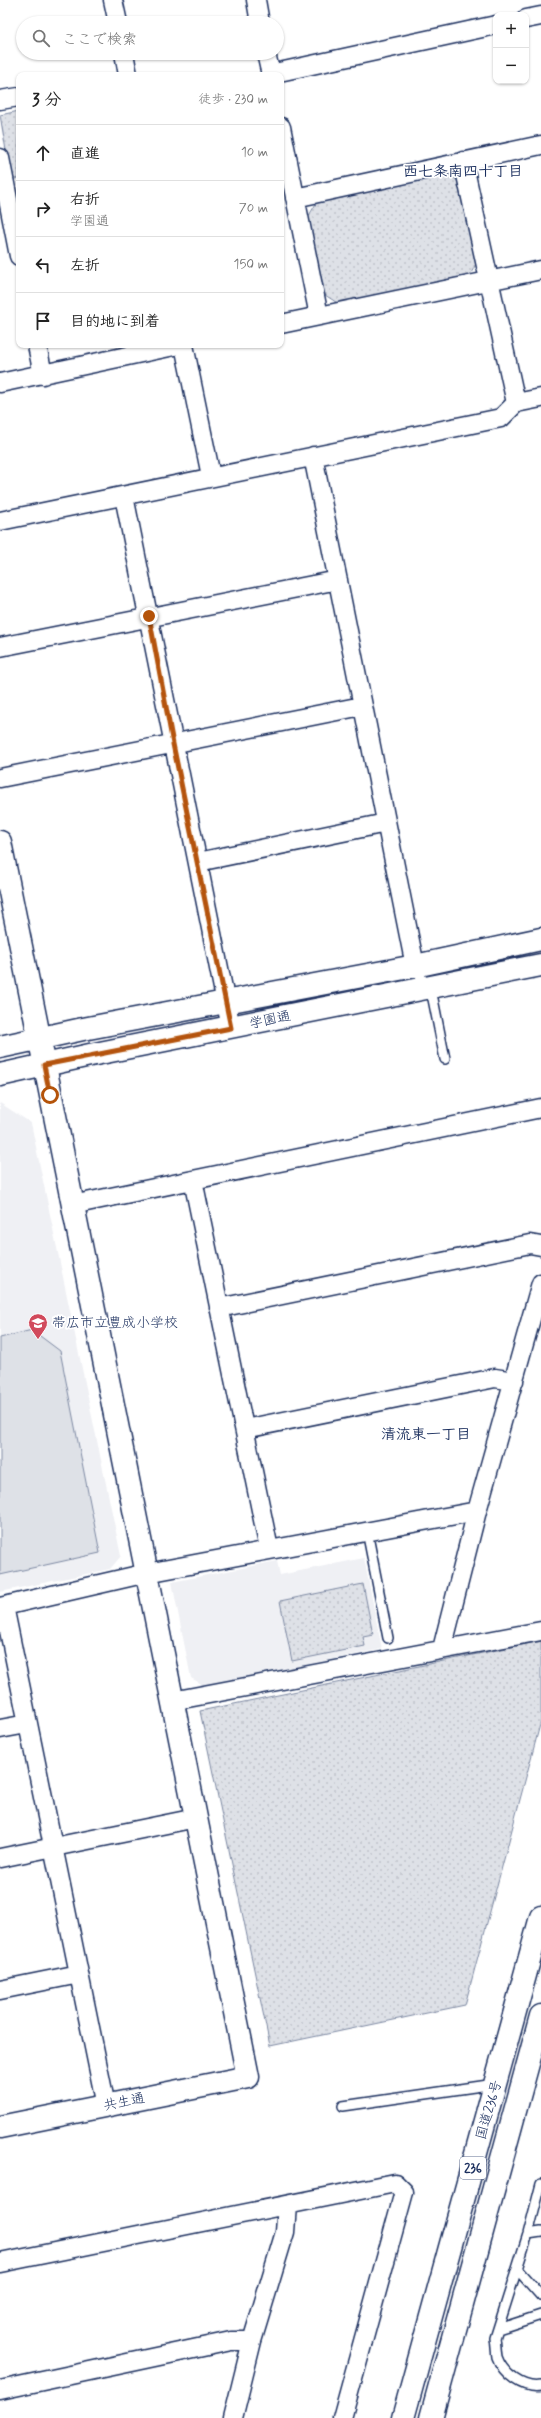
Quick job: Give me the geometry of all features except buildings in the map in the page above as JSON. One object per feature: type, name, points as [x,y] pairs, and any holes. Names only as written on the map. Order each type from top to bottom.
[{"type":"main road","points":[[0,842],[38,1038],[196,1818]]},
{"type":"main road","name":"学園通","points":[[0,1047],[38,1038],[415,966],[541,939]]},
{"type":"main road","name":"学園通","points":[[0,1075],[426,987],[541,965]]},
{"type":"main road","name":"共生通","points":[[0,2127],[248,2077],[196,1818]]},
{"type":"main road","name":"国道236号","points":[[403,2418],[497,2084],[541,1917]]},
{"type":"main road","name":"国道236号","points":[[432,2418],[541,2016]]},
{"type":"street","points":[[113,0],[116,16]]},
{"type":"street","points":[[256,0],[259,16]]},
{"type":"street","points":[[529,18],[541,16]]},
{"type":"street","points":[[279,72],[493,26]]},
{"type":"street","points":[[125,60],[127,72]]},
{"type":"street","points":[[267,60],[270,72]]},
{"type":"street","points":[[0,100],[16,97]]},
{"type":"street","points":[[284,142],[319,316]]},
{"type":"street","points":[[295,198],[541,144]]},
{"type":"street","points":[[0,158],[12,186],[16,226]]},
{"type":"street","points":[[463,161],[516,403]]},
{"type":"street","points":[[284,323],[541,270]]},
{"type":"street","points":[[38,348],[43,375]]},
{"type":"street","points":[[0,383],[165,348]]},
{"type":"street","points":[[185,348],[211,476]]},
{"type":"street","points":[[0,521],[124,496],[211,476],[501,418],[516,403],[541,398]]},
{"type":"street","points":[[313,456],[415,966]]},
{"type":"street","points":[[124,496],[149,616],[173,744],[227,1002],[231,1028]]},
{"type":"street","points":[[0,647],[149,616],[338,580]]},
{"type":"street","points":[[0,778],[362,706]]},
{"type":"street","points":[[198,862],[386,823]]},
{"type":"street","points":[[72,1205],[541,1108]]},
{"type":"street","points":[[193,1180],[245,1429],[268,1549]]},
{"type":"street","points":[[219,1308],[530,1244],[541,1246]]},
{"type":"street","points":[[442,1650],[477,1511],[541,1283]]},
{"type":"street","points":[[245,1429],[495,1378],[514,1381]]},
{"type":"street","points":[[106,2106],[28,1724],[6,1649],[2,1606],[147,1573],[268,1549],[477,1511]]},
{"type":"street","points":[[172,1701],[541,1631]]},
{"type":"street","points":[[0,1729],[28,1724]]},
{"type":"street","points":[[0,1858],[196,1818]]},
{"type":"street","points":[[0,1990],[79,1974]]},
{"type":"street","points":[[0,2263],[395,2183],[404,2192],[342,2418]]},
{"type":"street","points":[[233,2418],[252,2341],[285,2232],[287,2205]]},
{"type":"street","points":[[0,2390],[230,2341],[252,2341]]},
{"type":"lane","points":[[415,966],[433,999],[444,1059]]},
{"type":"lane","points":[[367,1532],[388,1638]]},
{"type":"lane","points":[[343,2106],[497,2084]]},
{"type":"lane","points":[[541,2184],[528,2234],[495,2338],[500,2364],[519,2382],[541,2386]]},
{"type":"lane","points":[[528,2234],[541,2232]]},
{"type":"lane","points":[[517,2269],[541,2296]]},
{"type":"lane","points":[[498,2329],[541,2315]]},
{"type":"shaded area","points":[[16,112],[16,179],[11,180],[0,115]]},
{"type":"shaded area","points":[[445,174],[457,180],[476,264],[469,277],[339,304],[325,295],[308,217],[317,202]]},
{"type":"shaded area","name":"帯広市立豊成小学校","points":[[0,1103],[31,1123],[121,1556],[110,1569],[0,1592]]},
{"type":"shaded area","points":[[32,1330],[60,1351],[100,1553],[0,1575],[0,1338]]},
{"type":"shaded area","points":[[364,1558],[382,1649],[205,1686],[191,1678],[172,1582],[277,1561],[280,1575]]},
{"type":"shaded area","points":[[363,1584],[373,1635],[363,1637],[365,1646],[292,1661],[280,1601]]},
{"type":"shaded area","points":[[541,1641],[541,1721],[465,2005],[270,2046],[200,1711]]},
{"type":"place","name":"帯広市立豊成小学校","points":[[38,1340]]},
{"type":"district","name":"西七条南四十丁目","points":[[463,172]]},
{"type":"district","name":"清流東一丁目","points":[[426,1435]]},
{"type":"route","points":[[50,1095],[44,1065],[231,1028],[227,1002],[173,744],[149,616]]}]
